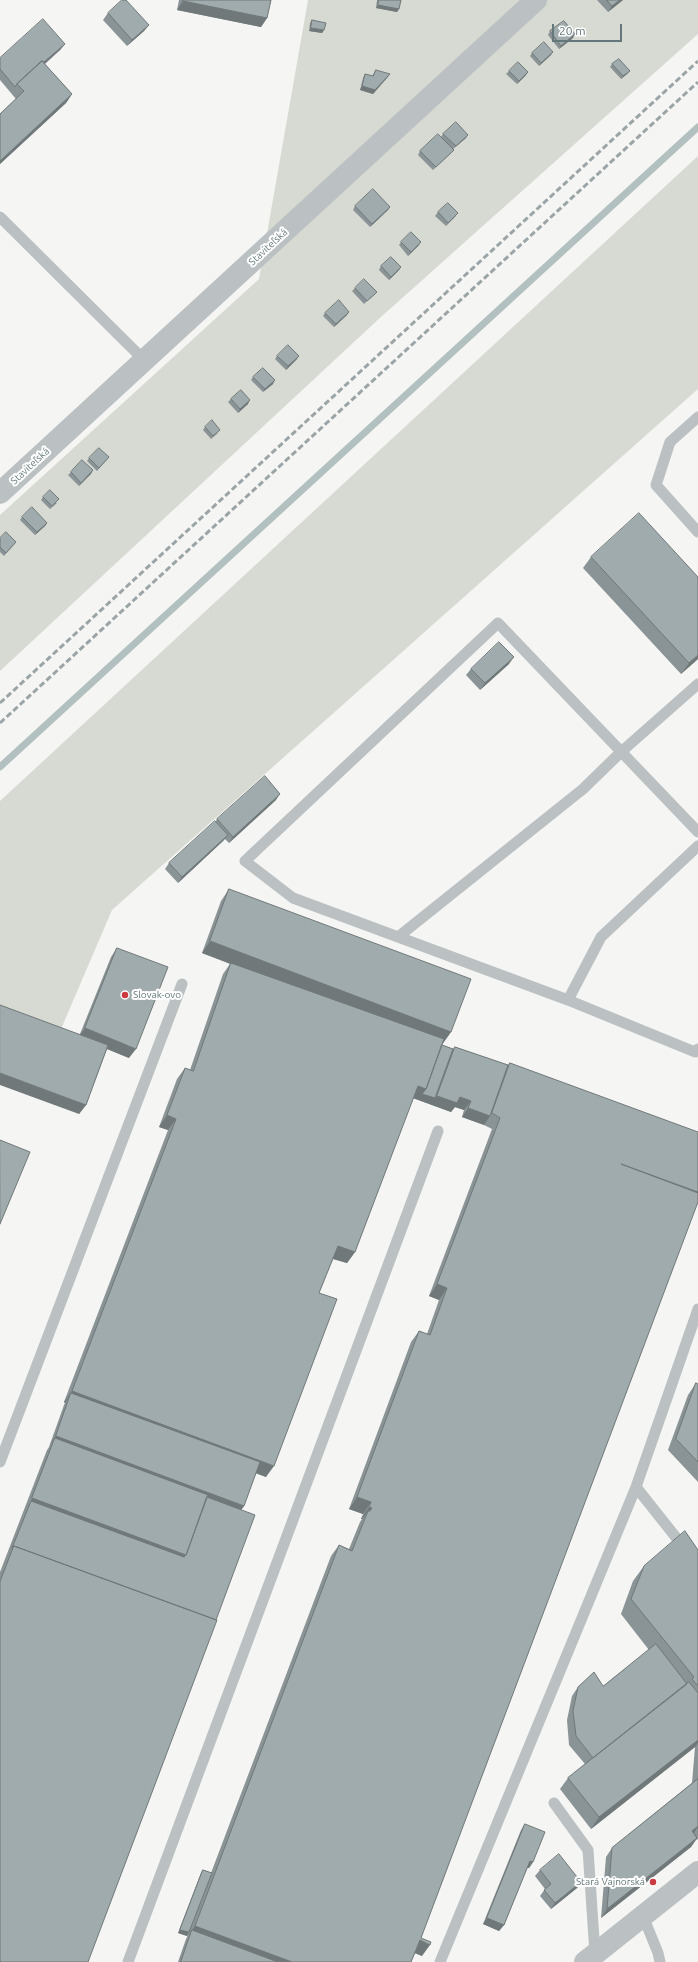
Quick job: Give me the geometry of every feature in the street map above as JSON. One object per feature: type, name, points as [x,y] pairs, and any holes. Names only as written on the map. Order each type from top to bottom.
[{"type":"street","name":"Staviteľská","points":[[0,493],[536,0]]},
{"type":"street","points":[[590,1958],[698,1872]]},
{"type":"lane","points":[[0,217],[145,361]]},
{"type":"lane","points":[[698,417],[670,442],[656,486],[698,532]]},
{"type":"lane","points":[[697,1052],[568,1000],[293,898],[245,861],[498,622],[698,832]]},
{"type":"lane","points":[[398,937],[583,789],[621,752],[698,684]]},
{"type":"lane","points":[[568,1000],[601,937],[698,846]]},
{"type":"lane","points":[[0,1462],[182,984]]},
{"type":"lane","points":[[128,1962],[438,1131]]},
{"type":"lane","points":[[440,1962],[636,1487],[698,1309]]},
{"type":"lane","points":[[636,1487],[698,1565]]},
{"type":"lane","points":[[554,1803],[588,1850],[590,1958]]},
{"type":"lane","points":[[643,1916],[658,1953],[660,1962]]},
{"type":"shaded area","points":[[308,0],[698,0],[698,34],[382,316],[0,671],[0,515],[259,279]]},
{"type":"shaded area","points":[[698,156],[698,389],[112,910],[61,1029],[0,1006],[0,801]]},
{"type":"building","points":[[122,0],[126,0],[149,25],[132,40],[108,13]]},
{"type":"building","points":[[183,0],[271,0],[267,18]]},
{"type":"building","points":[[379,0],[401,0],[399,9],[378,5]]},
{"type":"building","points":[[607,0],[620,0],[612,6]]},
{"type":"building","points":[[43,19],[65,44],[44,62],[42,61],[15,87],[0,69],[0,58]]},
{"type":"building","points":[[312,20],[326,23],[324,30],[311,28]]},
{"type":"building","points":[[564,21],[575,34],[561,46],[550,31]]},
{"type":"building","points":[[544,42],[553,52],[541,63],[532,53]]},
{"type":"building","points":[[619,59],[630,71],[623,76],[612,64]]},
{"type":"building","points":[[42,61],[72,94],[0,161],[0,114],[24,91],[17,84]]},
{"type":"building","points":[[518,62],[528,72],[519,81],[509,71]]},
{"type":"building","points":[[376,70],[390,74],[375,90],[362,86],[365,74],[373,76]]},
{"type":"building","points":[[456,122],[468,135],[456,146],[443,134]]},
{"type":"building","points":[[438,134],[454,150],[436,167],[420,151]]},
{"type":"building","points":[[373,189],[390,207],[372,224],[355,206]]},
{"type":"building","points":[[448,203],[458,213],[448,223],[438,212]]},
{"type":"building","points":[[411,232],[421,242],[411,252],[401,242]]},
{"type":"building","points":[[391,257],[401,267],[391,277],[381,266]]},
{"type":"building","points":[[364,279],[377,292],[367,301],[355,288]]},
{"type":"building","points":[[339,300],[349,312],[336,324],[325,313]]},
{"type":"building","points":[[288,345],[299,356],[288,366],[277,356]]},
{"type":"building","points":[[263,368],[275,380],[265,389],[253,377]]},
{"type":"building","points":[[241,390],[250,400],[240,409],[231,399]]},
{"type":"building","points":[[212,420],[220,430],[213,436],[205,427]]},
{"type":"building","points":[[99,448],[109,457],[99,468],[89,458]]},
{"type":"building","points":[[82,460],[93,470],[81,483],[71,472]]},
{"type":"building","points":[[50,490],[59,499],[52,506],[43,497]]},
{"type":"building","points":[[32,507],[47,523],[37,532],[22,517]]},
{"type":"building","points":[[639,513],[698,577],[698,655],[689,663],[591,557]]},
{"type":"building","points":[[6,532],[16,542],[6,553],[0,547],[0,538]]},
{"type":"building","points":[[499,642],[514,657],[485,683],[471,669]]},
{"type":"building","points":[[265,776],[280,794],[233,837],[217,819]]},
{"type":"building","points":[[215,821],[228,835],[182,877],[169,863]]},
{"type":"building","points":[[229,889],[471,979],[451,1032],[210,941]]},
{"type":"building","name":"Slovak-ovo","points":[[117,948],[168,967],[136,1049],[85,1028]]},
{"type":"building","points":[[231,963],[444,1039],[426,1089],[418,1086],[355,1252],[338,1246],[319,1293],[337,1299],[274,1466],[72,1391],[176,1119],[167,1115],[185,1068],[193,1071]]},
{"type":"building","points":[[0,1005],[108,1045],[86,1105],[0,1073]]},
{"type":"building","points":[[442,1045],[453,1049],[435,1098],[422,1094],[426,1089]]},
{"type":"building","points":[[455,1047],[508,1065],[490,1116],[468,1108],[471,1101],[460,1097],[457,1103],[437,1096]]},
{"type":"building","points":[[510,1063],[698,1132],[698,1192],[621,1164],[698,1193],[698,1202],[421,1938],[431,1942],[430,1945],[420,1940],[411,1962],[292,1962],[195,1926],[339,1545],[352,1551],[368,1511],[372,1508],[369,1507],[371,1502],[357,1497],[419,1331],[430,1335],[447,1288],[437,1284],[500,1118],[492,1113]]},
{"type":"building","points":[[0,1140],[30,1152],[0,1224]]},
{"type":"building","points":[[696,1383],[698,1384],[698,1462],[676,1439]]},
{"type":"building","points":[[71,1393],[260,1462],[244,1506],[56,1436]]},
{"type":"building","points":[[55,1438],[208,1495],[186,1555],[32,1498]]},
{"type":"building","points":[[207,1497],[255,1515],[216,1620],[14,1546],[12,1548],[31,1501],[184,1557]]},
{"type":"building","points":[[685,1531],[698,1550],[698,1686],[692,1679],[694,1677],[631,1599],[644,1566]]},
{"type":"building","points":[[14,1546],[217,1620],[88,1962],[0,1962],[0,1582]]},
{"type":"building","points":[[656,1644],[687,1684],[593,1758],[576,1736],[573,1711],[578,1687],[594,1672],[603,1686]]},
{"type":"building","points":[[689,1682],[698,1693],[698,1740],[599,1817],[568,1778]]},
{"type":"building","points":[[698,1779],[698,1826],[692,1831],[697,1838],[607,1909],[612,1848]]},
{"type":"building","points":[[525,1824],[545,1832],[533,1862],[530,1861],[504,1925],[487,1918]]},
{"type":"building","points":[[559,1854],[581,1882],[555,1903],[544,1890],[551,1884],[540,1870]]},
{"type":"building","points":[[203,1870],[212,1873],[189,1932],[180,1930]]},
{"type":"building","points":[[192,1930],[278,1962],[181,1962]]},
{"type":"waterway","points":[[0,767],[698,127]]},
{"type":"railway","points":[[0,703],[698,61]]},
{"type":"railway","points":[[0,723],[698,82]]},
{"type":"place","name":"Slovak-ovo","points":[[125,995]]},
{"type":"place","name":"Stará Vajnorská","points":[[653,1882]]}]
